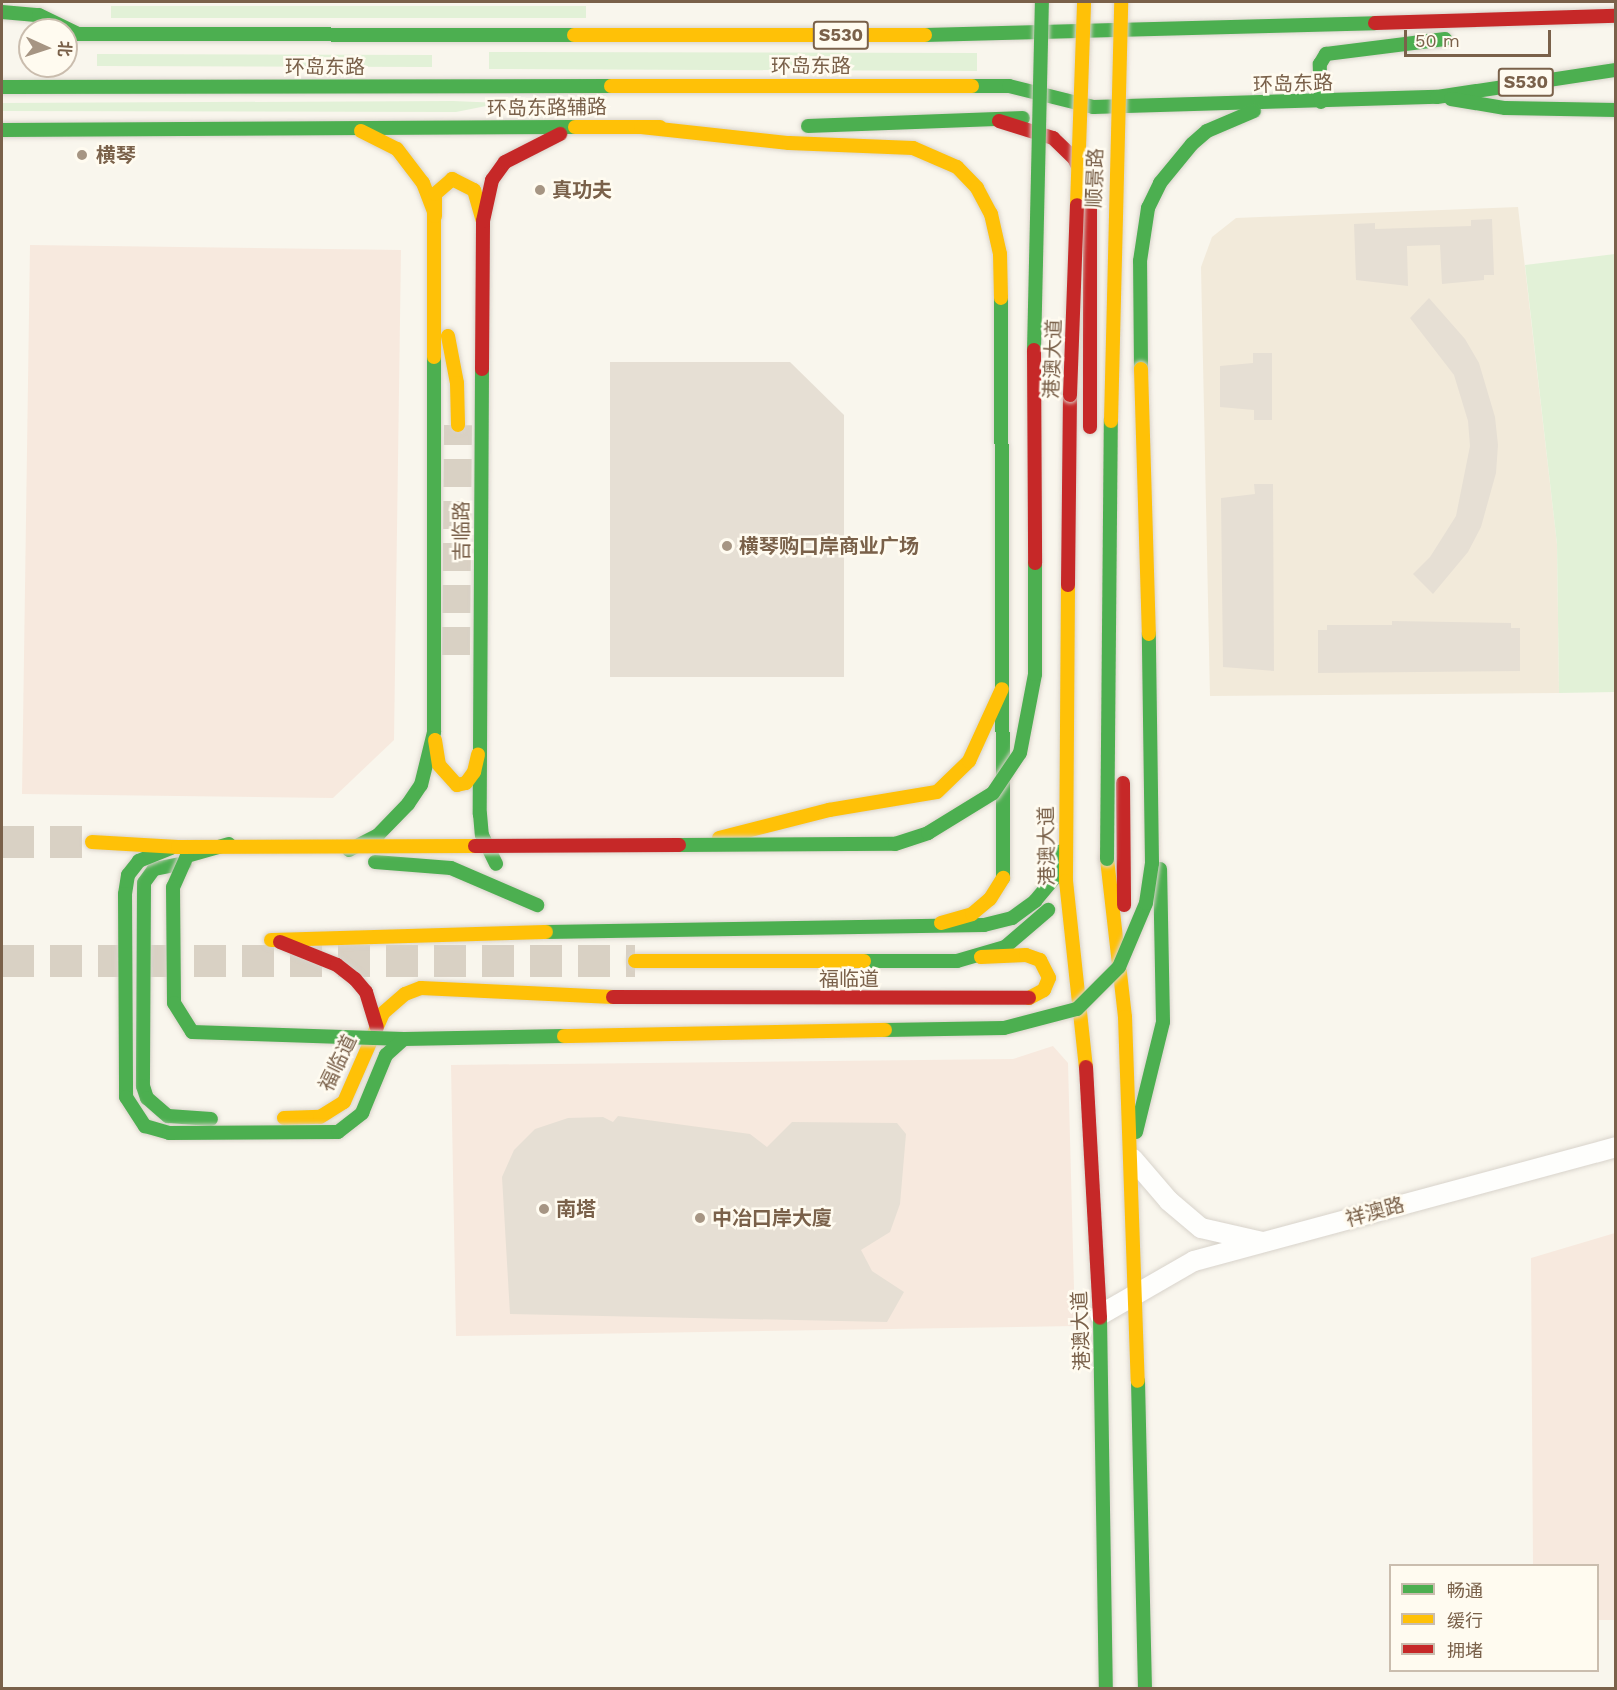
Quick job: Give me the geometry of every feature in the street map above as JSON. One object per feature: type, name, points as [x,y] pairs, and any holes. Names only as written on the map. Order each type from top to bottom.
[{"type":"main road","points":[[92,842],[178,847],[229,844],[895,844],[928,833],[993,793],[1020,753],[1030,712],[1037,633],[1034,327],[1042,2]]},
{"type":"main road","name":"港澳大道","points":[[1084,2],[1070,396],[1065,826],[1066,881],[1086,1065],[1100,1315],[1106,1689]]},
{"type":"main road","name":"顺景路","points":[[1121,2],[1113,266],[1107,859],[1127,1045]]},
{"type":"main road","points":[[1060,11],[1062,51]]},
{"type":"main road","points":[[2,12],[39,15],[44,18]]},
{"type":"main road","name":"环岛东路","points":[[78,34],[1083,33],[1531,21],[1616,16]]},
{"type":"main road","points":[[1321,102],[1320,64],[1326,54],[1400,48],[1531,21]]},
{"type":"main road","name":"环岛东路","points":[[2,87],[1009,86],[1093,107],[1274,105],[1437,96],[1616,70]]},
{"type":"main road","points":[[1062,80],[1070,396]]},
{"type":"main road","points":[[1437,96],[1505,108],[1616,110]]},
{"type":"main road","points":[[1145,1689],[1138,1289],[1127,1045],[1123,510],[1129,354],[1144,229],[1148,208],[1160,183],[1207,131],[1274,105]]},
{"type":"main road","name":"环岛东路辅路","points":[[2,130],[339,126],[787,126],[999,121],[1093,107]]},
{"type":"main road","points":[[999,121],[1053,138],[1074,158],[1090,192],[1090,446]]},
{"type":"main road","name":"吉临路","points":[[318,862],[378,835],[408,804],[421,785],[434,732],[437,268],[434,220],[423,183],[397,149],[373,134],[339,126]]},
{"type":"main road","name":"吉临路","points":[[590,127],[541,140],[505,162],[492,180],[483,221],[480,744],[482,835],[508,880],[537,905],[558,916],[605,928]]},
{"type":"main road","points":[[641,127],[789,143],[913,147],[953,164],[977,189],[991,214],[1000,254],[1002,333],[1006,681],[1003,880],[972,914],[916,927]]},
{"type":"main road","points":[[434,220],[435,194],[452,179],[466,183],[474,190],[483,221]]},
{"type":"main road","points":[[1132,1153],[1163,1022],[1148,208]]},
{"type":"main road","points":[[229,844],[196,850],[178,867],[171,985],[182,1021],[192,1032],[207,1035],[404,1039],[1004,1028],[1077,1009],[1096,994],[1133,941],[1146,903],[1152,863],[1147,501],[1141,369],[1144,229]]},
{"type":"main road","points":[[437,268],[458,383],[458,425]]},
{"type":"main road","points":[[1002,333],[1026,317],[1053,316],[1079,321]]},
{"type":"main road","points":[[1101,326],[1129,354]]},
{"type":"main road","points":[[693,845],[829,810],[937,792],[969,761],[1006,681]]},
{"type":"main road","points":[[434,732],[439,765],[457,785],[466,783],[474,772],[480,744]]},
{"type":"main road","points":[[377,1027],[366,992],[355,979],[337,965],[272,940],[479,937],[605,928],[964,927],[1012,918],[1035,901],[1054,877],[1065,826]]},
{"type":"main road","points":[[178,847],[139,861],[128,875],[125,894],[126,1097],[145,1126],[169,1133],[339,1132],[362,1113],[386,1055],[404,1039]]},
{"type":"main road","name":"福临道","points":[[537,905],[451,868],[414,862],[167,863],[154,869],[144,883],[141,900],[141,1062],[147,1098],[168,1116],[186,1120],[320,1117],[344,1102],[383,1013],[405,994],[441,987],[526,996],[991,1000],[1034,998],[1044,990],[1048,978],[1040,960],[1026,955],[981,957],[957,961],[635,961]]},
{"type":"main road","name":"福临道","points":[[981,957],[1028,932],[1066,881]]},
{"type":"main road","points":[[1086,908],[1086,1065]]},
{"type":"street","name":"祥澳路","points":[[1100,1315],[1138,1289],[1194,1261],[1616,1147]]},
{"type":"street","points":[[1132,1153],[1169,1201],[1201,1228],[1264,1242]]},
{"type":"shaded area","points":[[1518,207],[1557,544],[1559,693],[1210,696],[1201,267],[1212,237],[1236,218]]},
{"type":"shaded area","points":[[30,245],[401,250],[394,740],[333,798],[22,794]]},
{"type":"shaded area","name":"中冶口岸大廈","points":[[1053,1046],[1068,1063],[1075,1326],[456,1336],[451,1065],[1013,1059]]},
{"type":"shaded area","points":[[1615,1233],[1616,1620],[1599,1620],[1599,1564],[1533,1564],[1531,1258]]},
{"type":"green space","points":[[111,6],[586,6],[586,18],[111,18]]},
{"type":"green space","points":[[489,52],[977,53],[977,71],[489,69]]},
{"type":"green space","points":[[97,54],[432,55],[432,67],[97,66]]},
{"type":"green space","points":[[453,101],[501,103],[456,112],[2,111],[2,103]]},
{"type":"green space","points":[[1615,254],[1615,692],[1559,693],[1557,544],[1525,265]]},
{"type":"building","points":[[1492,219],[1494,275],[1484,275],[1484,280],[1442,284],[1440,245],[1407,246],[1408,286],[1356,280],[1354,224],[1375,223],[1375,229],[1471,226],[1471,220]]},
{"type":"building","points":[[1429,298],[1465,339],[1479,363],[1495,417],[1498,445],[1496,473],[1481,527],[1468,552],[1433,594],[1413,574],[1430,557],[1456,516],[1470,446],[1468,421],[1454,375],[1410,318]]},
{"type":"building","points":[[1253,353],[1272,353],[1272,420],[1254,420],[1254,410],[1220,407],[1220,366],[1253,363]]},
{"type":"building","name":"横琴购口岸商业广场","points":[[610,362],[790,362],[844,415],[844,677],[610,677]]},
{"type":"building","points":[[1254,484],[1273,484],[1274,671],[1223,667],[1221,498],[1255,494]]},
{"type":"building","points":[[1392,621],[1511,623],[1511,628],[1520,628],[1520,671],[1318,673],[1318,630],[1327,630],[1327,625],[1392,625]]},
{"type":"building","name":"中冶口岸大廈","points":[[618,1116],[750,1134],[767,1147],[792,1122],[897,1123],[906,1134],[900,1204],[890,1232],[861,1250],[872,1271],[904,1292],[887,1322],[510,1314],[502,1177],[514,1150],[535,1129],[568,1118],[603,1117],[613,1122]]},
{"type":"tunnel","points":[[456,655],[458,425]]},
{"type":"tunnel","points":[[2,842],[92,842]]},
{"type":"tunnel","points":[[2,961],[635,961]]},
{"type":"traffic: fast","points":[[1034,350],[1042,2]]},
{"type":"traffic: fast","points":[[2,12],[39,15],[45,18]]},
{"type":"traffic: fast","points":[[925,35],[1375,23]]},
{"type":"traffic: fast","points":[[78,34],[574,35]]},
{"type":"traffic: fast","points":[[1321,102],[1320,64],[1326,54],[1445,39]]},
{"type":"traffic: fast","points":[[972,86],[1009,86],[1093,107],[1437,97],[1616,70]]},
{"type":"traffic: fast","points":[[2,87],[611,86]]},
{"type":"traffic: fast","points":[[1451,99],[1505,108],[1616,110]]},
{"type":"traffic: fast","points":[[1141,369],[1140,261],[1148,208],[1160,183],[1192,144],[1207,131],[1254,111]]},
{"type":"traffic: fast","points":[[808,126],[1023,118]]},
{"type":"traffic: fast","points":[[2,130],[575,127]]},
{"type":"traffic: fast","points":[[1001,298],[1003,878]]},
{"type":"traffic: fast","points":[[349,850],[378,835],[408,804],[421,785],[434,732],[434,357]]},
{"type":"traffic: fast","points":[[482,369],[480,814],[482,835],[496,864]]},
{"type":"traffic: fast","points":[[1107,859],[1111,421]]},
{"type":"traffic: fast","points":[[679,845],[895,844],[928,833],[993,793],[1020,753],[1035,674],[1035,563]]},
{"type":"traffic: fast","points":[[885,1030],[1004,1028],[1077,1009],[1119,967],[1146,903],[1152,863],[1149,634]]},
{"type":"traffic: fast","points":[[229,844],[187,856],[173,887],[174,1003],[192,1032],[404,1039],[564,1036]]},
{"type":"traffic: fast","points":[[171,848],[139,861],[128,875],[125,894],[126,1097],[145,1126],[169,1133],[338,1132],[362,1113],[386,1055],[404,1039]]},
{"type":"traffic: fast","points":[[546,932],[984,925],[1012,918],[1035,901],[1055,877],[1062,851]]},
{"type":"traffic: fast","points":[[375,862],[451,868],[537,905]]},
{"type":"traffic: fast","points":[[185,863],[154,869],[144,883],[143,1086],[147,1098],[168,1116],[211,1119]]},
{"type":"traffic: fast","points":[[1136,1132],[1163,1022],[1160,869]]},
{"type":"traffic: fast","points":[[864,961],[957,961],[1005,947],[1048,910]]},
{"type":"traffic: fast","points":[[1100,1318],[1106,1688]]},
{"type":"traffic: fast","points":[[1138,1381],[1145,1688]]},
{"type":"traffic: slow","points":[[1077,205],[1084,2]]},
{"type":"traffic: slow","points":[[1111,421],[1121,2]]},
{"type":"traffic: slow","points":[[574,35],[925,35]]},
{"type":"traffic: slow","points":[[611,86],[972,86]]},
{"type":"traffic: slow","points":[[575,127],[660,127]]},
{"type":"traffic: slow","points":[[641,127],[789,143],[913,148],[957,167],[977,188],[991,214],[1000,254],[1001,298]]},
{"type":"traffic: slow","points":[[361,131],[397,149],[423,183],[434,212],[434,357]]},
{"type":"traffic: slow","points":[[435,216],[435,194],[452,179],[474,190],[483,221]]},
{"type":"traffic: slow","points":[[448,336],[457,383],[458,425]]},
{"type":"traffic: slow","points":[[1141,369],[1149,634]]},
{"type":"traffic: slow","points":[[1068,585],[1066,881],[1086,1067]]},
{"type":"traffic: slow","points":[[719,838],[829,810],[937,792],[969,761],[1002,689]]},
{"type":"traffic: slow","points":[[435,740],[439,765],[457,785],[466,783],[474,772],[478,754]]},
{"type":"traffic: slow","points":[[92,842],[178,847],[475,846]]},
{"type":"traffic: slow","points":[[1107,859],[1125,1017],[1138,1381]]},
{"type":"traffic: slow","points":[[941,923],[972,914],[990,899],[1003,878]]},
{"type":"traffic: slow","points":[[271,940],[546,932]]},
{"type":"traffic: slow","points":[[981,957],[1026,955],[1040,960],[1049,978],[1044,990],[1029,998]]},
{"type":"traffic: slow","points":[[635,961],[864,961]]},
{"type":"traffic: slow","points":[[284,1118],[320,1117],[344,1102],[383,1013],[405,994],[421,988],[613,997]]},
{"type":"traffic: slow","points":[[564,1036],[885,1030]]},
{"type":"traffic: jam","points":[[1375,23],[1616,16]]},
{"type":"traffic: jam","points":[[999,121],[1053,138],[1074,158],[1090,192],[1090,427]]},
{"type":"traffic: jam","points":[[482,369],[483,221],[492,180],[505,162],[560,134]]},
{"type":"traffic: jam","points":[[1070,395],[1077,205]]},
{"type":"traffic: jam","points":[[1034,350],[1035,563]]},
{"type":"traffic: jam","points":[[1068,585],[1070,395]]},
{"type":"traffic: jam","points":[[1123,783],[1124,905]]},
{"type":"traffic: jam","points":[[475,846],[679,845]]},
{"type":"traffic: jam","points":[[280,942],[337,965],[355,979],[366,992],[377,1027]]},
{"type":"traffic: jam","points":[[613,997],[1029,998]]},
{"type":"traffic: jam","points":[[1086,1067],[1100,1318]]},
{"type":"place","name":"横琴","points":[[82,155]]},
{"type":"place","name":"真功夫","points":[[540,190]]},
{"type":"place","name":"横琴购口岸商业广场","points":[[727,546]]},
{"type":"place","name":"南塔","points":[[544,1209]]},
{"type":"place","name":"中冶口岸大廈","points":[[700,1218]]}]
